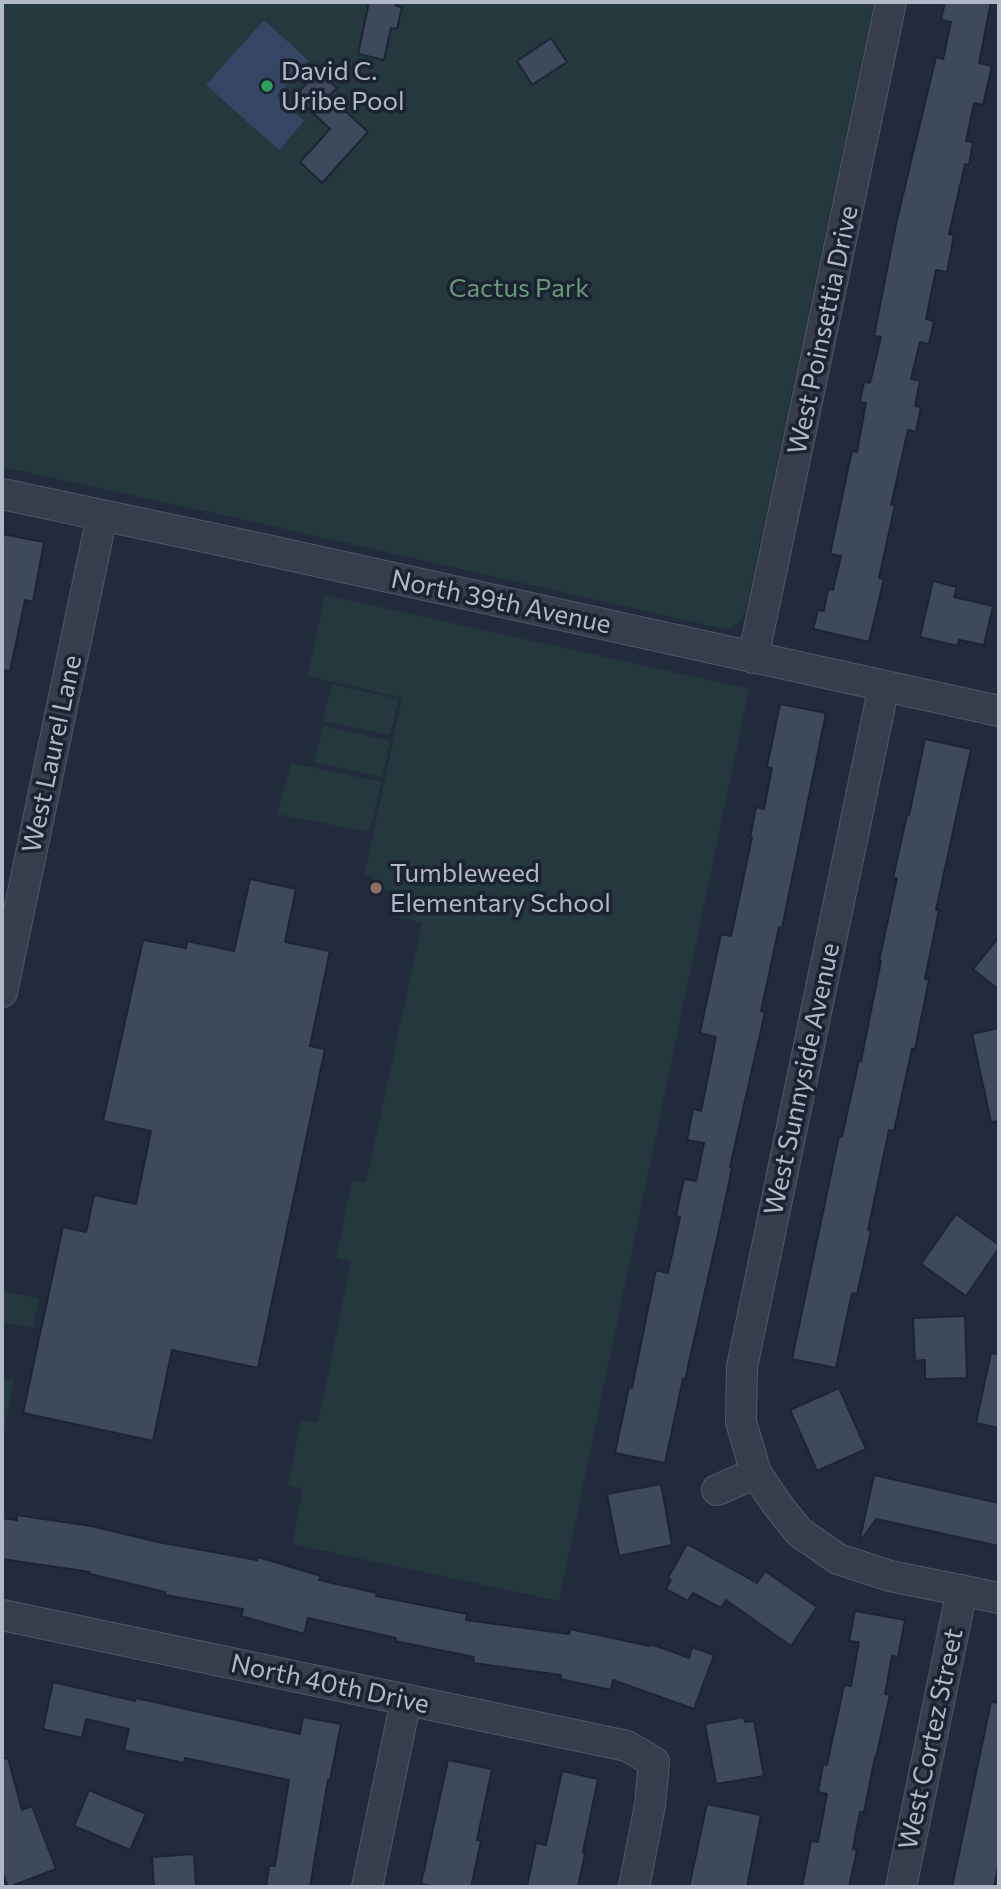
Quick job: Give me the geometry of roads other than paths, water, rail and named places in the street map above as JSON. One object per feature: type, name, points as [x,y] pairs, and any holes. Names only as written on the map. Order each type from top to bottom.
[{"type":"street","name":"West Poinsettia Drive","points":[[754,658],[891,2]]},
{"type":"street","name":"North 39th Avenue","points":[[2,494],[999,711]]},
{"type":"street","name":"West Laurel Lane","points":[[2,992],[102,516]]},
{"type":"street","name":"West Sunnyside Avenue","points":[[884,686],[742,1367],[741,1422],[756,1473],[776,1503],[799,1532],[838,1559],[890,1576],[999,1598]]},
{"type":"street","points":[[717,1490],[756,1473]]},
{"type":"street","name":"West Cortez Street","points":[[901,1887],[962,1590]]},
{"type":"street","name":"North 40th Drive","points":[[2,1615],[626,1746],[654,1762],[650,1805],[634,1887]]},
{"type":"street","points":[[367,1887],[406,1700]]},
{"type":"water","points":[[264,20],[309,61],[277,96],[304,121],[279,150],[206,85]]},
{"type":"place","name":"David C. Uribe Pool","points":[[267,86]]},
{"type":"place","name":"Tumbleweed Elementary School","points":[[376,888]]},
{"type":"park label","name":"Cactus Park","points":[[519,288]]}]
